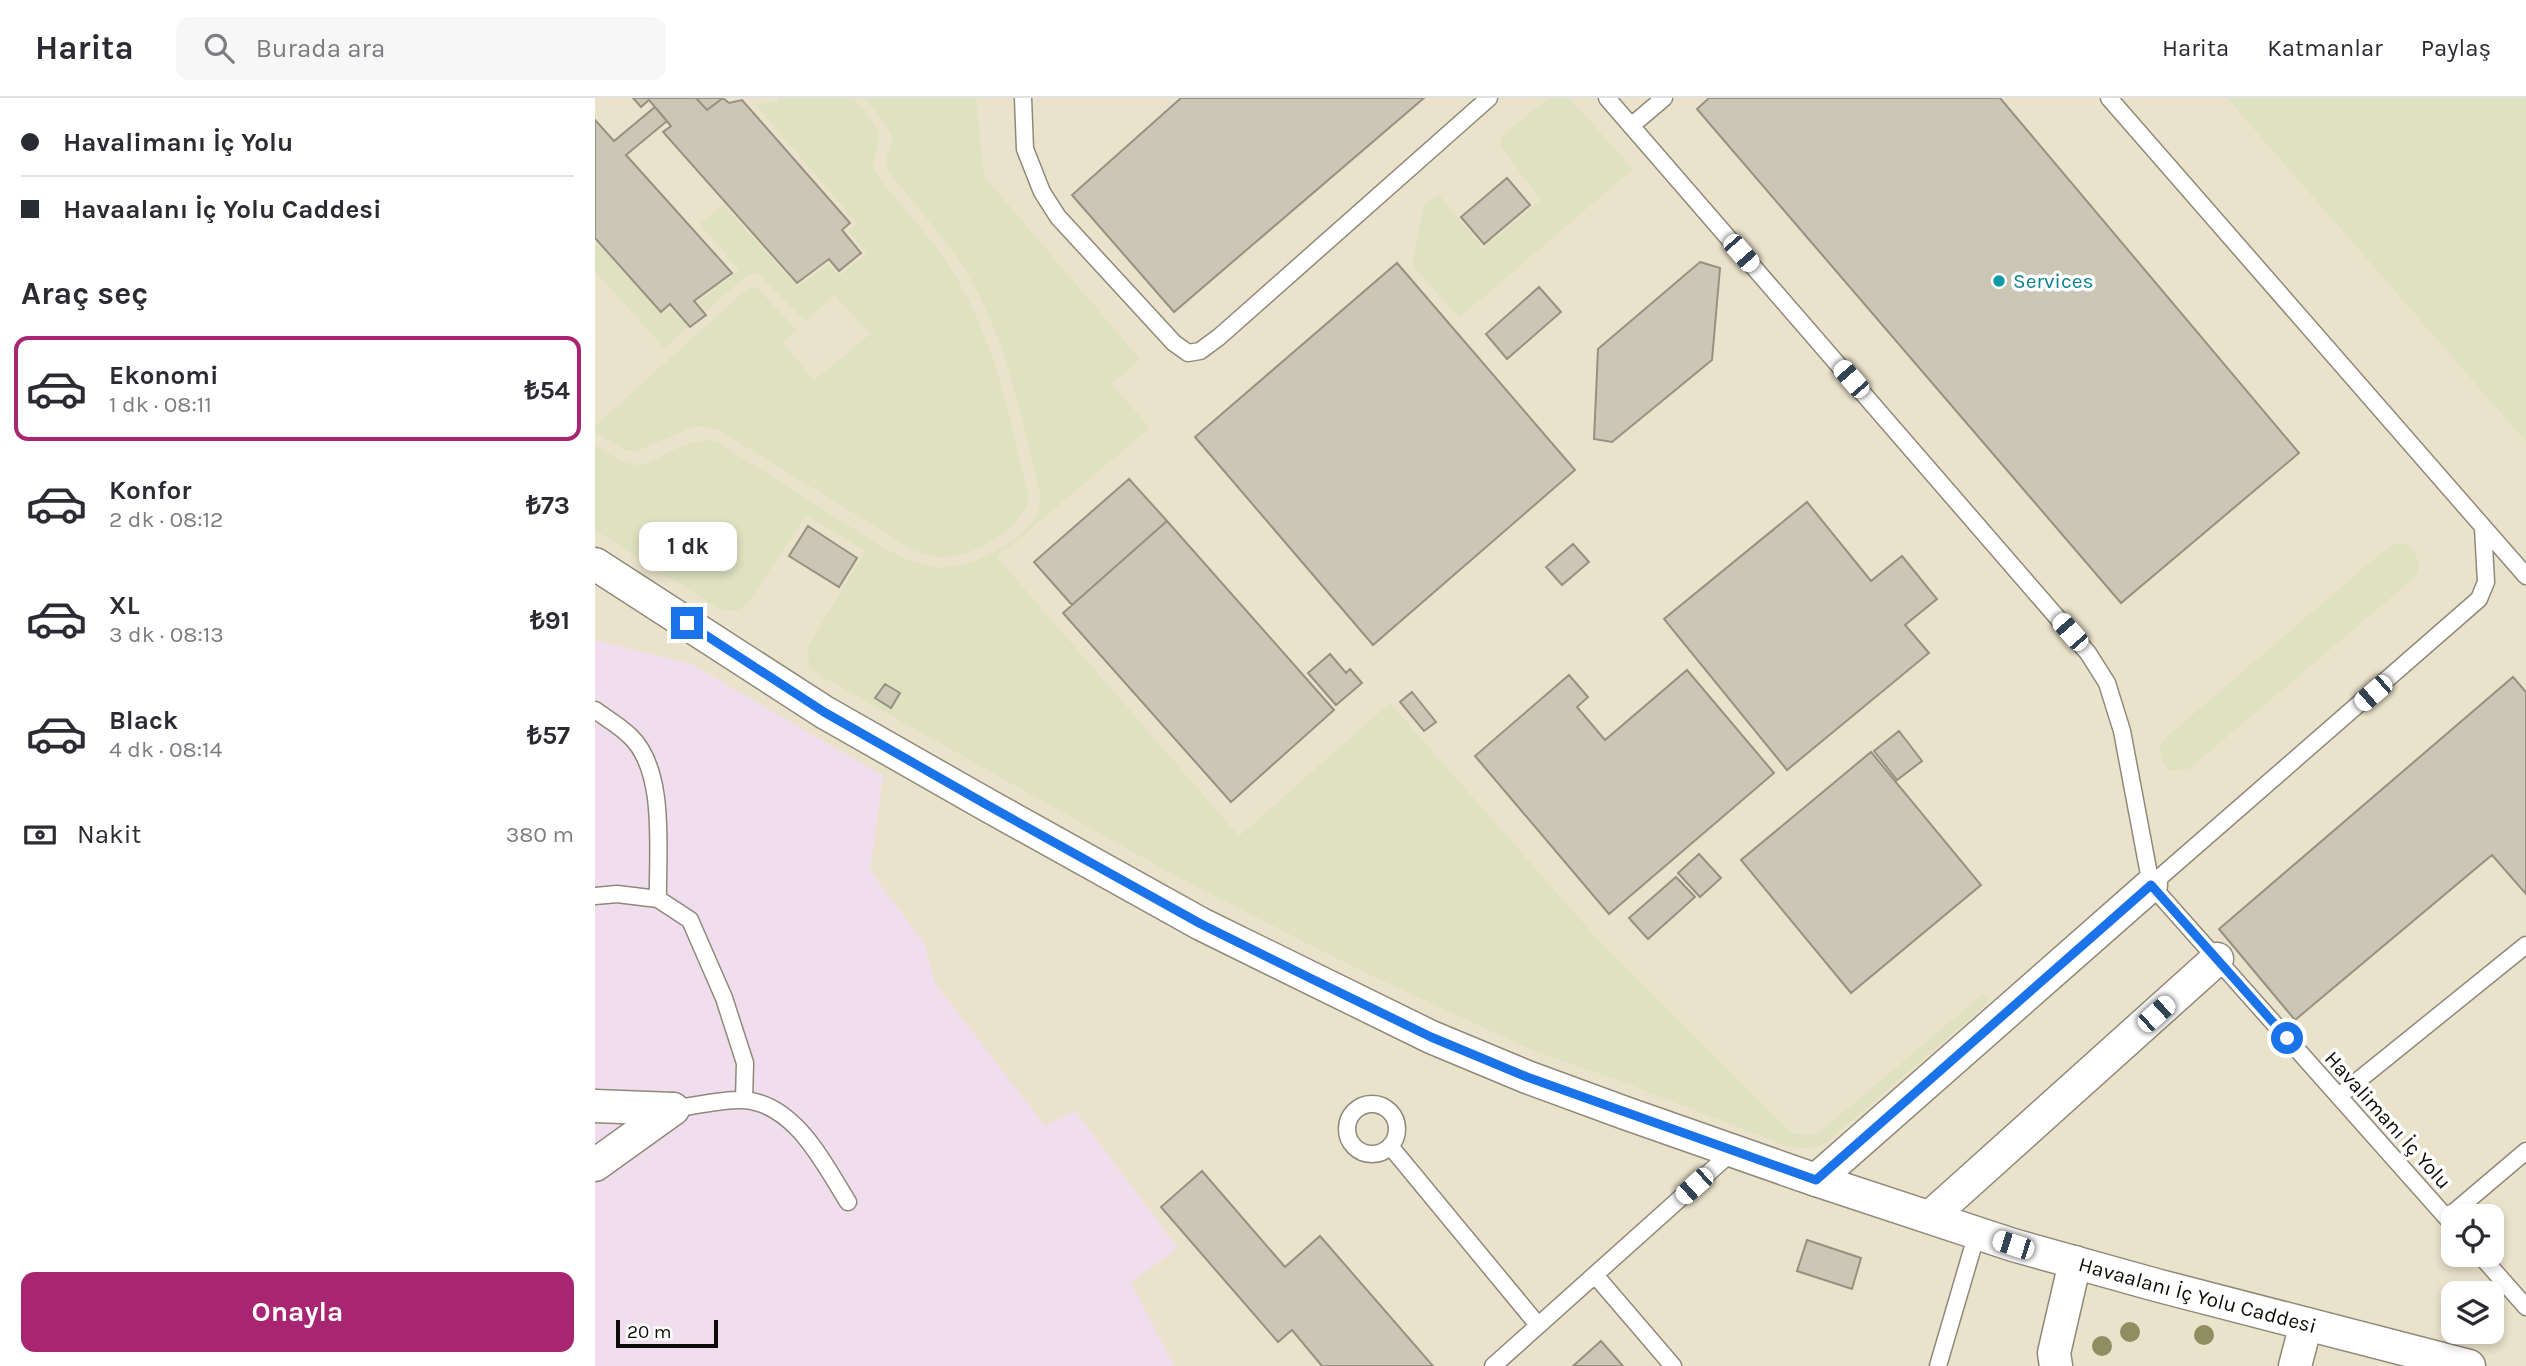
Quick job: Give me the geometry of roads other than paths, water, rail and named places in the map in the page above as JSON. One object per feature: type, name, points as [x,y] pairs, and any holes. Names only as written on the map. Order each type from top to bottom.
[{"type":"street","name":"Havaalanı İç Yolu Caddesi","points":[[595,564],[824,712],[1096,867],[1201,924],[1431,1037],[1527,1077],[1733,1151],[1977,1233],[2075,1262],[2469,1366]]},
{"type":"street","points":[[1816,1180],[2151,885]]},
{"type":"street","points":[[1930,1217],[2217,959]]},
{"type":"street","points":[[595,1106],[673,1109]]},
{"type":"street","points":[[595,1165],[673,1109]]},
{"type":"street","points":[[2056,1366],[2054,1353],[2075,1262]]},
{"type":"street","points":[[2295,1366],[2306,1324]]},
{"type":"lane","points":[[1023,98],[1025,149],[1032,171],[1058,217],[1174,343],[1188,353],[1200,351],[1219,337],[1489,98]]},
{"type":"lane","points":[[1607,98],[2088,653],[2106,683],[2122,731],[2151,885]]},
{"type":"lane","points":[[1631,126],[1664,98]]},
{"type":"lane","points":[[2109,98],[2526,576]]},
{"type":"lane","points":[[2151,885],[2479,599],[2486,582],[2483,527]]},
{"type":"lane","points":[[595,710],[632,737],[652,771],[657,812],[658,900]]},
{"type":"lane","name":"Havalimanı İç Yolu","points":[[2151,885],[2441,1211]]},
{"type":"lane","points":[[595,896],[617,894],[658,900],[690,920],[725,998],[745,1063],[744,1100]]},
{"type":"lane","points":[[2339,1097],[2526,945]]},
{"type":"lane","points":[[673,1109],[744,1100],[766,1107],[786,1118],[804,1133],[848,1202]]},
{"type":"lane","points":[[1390,1146],[1538,1325]]},
{"type":"lane","points":[[1493,1366],[1733,1151]]},
{"type":"lane","points":[[2468,1204],[2526,1151]]},
{"type":"lane","points":[[1938,1366],[1977,1233]]},
{"type":"lane","points":[[2491,1267],[2526,1307]]},
{"type":"lane","points":[[1595,1275],[1673,1366]]},
{"type":"lane","points":[[1503,1366],[1511,1350]]},
{"type":"place","name":"Services","points":[[1999,281]]}]
